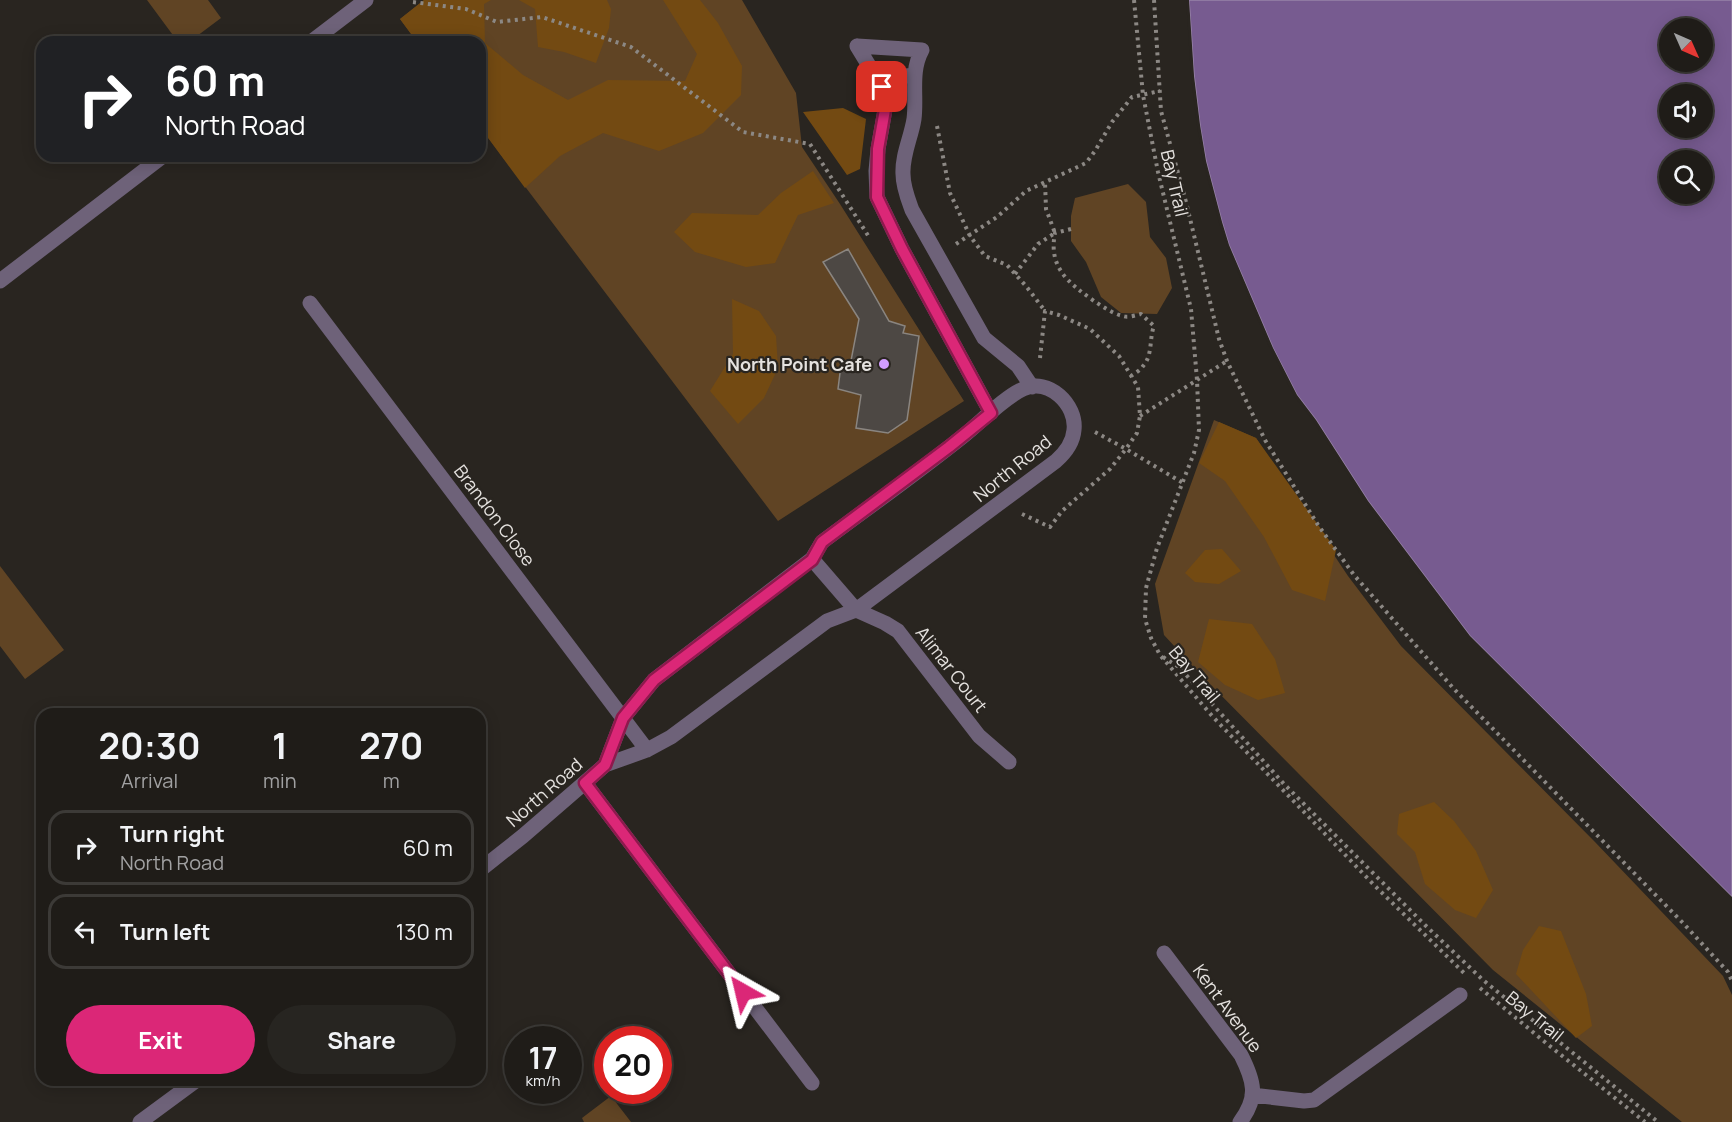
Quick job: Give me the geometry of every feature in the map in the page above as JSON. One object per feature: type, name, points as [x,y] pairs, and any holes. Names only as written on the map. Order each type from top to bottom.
[{"type":"street","points":[[319,36],[366,0]]},
{"type":"street","points":[[991,413],[902,249],[877,197],[878,149],[886,104],[882,87],[857,46],[922,50],[916,61],[914,118],[905,151],[903,174],[905,191],[912,210],[984,338],[1018,366],[1034,386],[1048,389],[1059,396],[1069,406],[1074,420]]},
{"type":"street","points":[[877,79],[915,75]]},
{"type":"street","points":[[0,281],[155,162]]},
{"type":"street","name":"Brandon Close","points":[[310,303],[647,750]]},
{"type":"street","name":"North Road","points":[[605,765],[623,718],[654,680],[812,560],[822,542],[954,444],[1012,396],[1024,388],[1034,386]]},
{"type":"street","name":"North Road","points":[[486,865],[605,765],[647,750],[670,737],[827,621],[856,610],[1008,498],[1065,453],[1072,441],[1074,420]]},
{"type":"street","points":[[812,560],[856,610]]},
{"type":"street","name":"Alimar Court","points":[[856,610],[898,631],[979,736],[1009,762]]},
{"type":"street","points":[[585,783],[812,1083]]},
{"type":"street","name":"Kent Avenue","points":[[1164,953],[1241,1055],[1251,1074],[1252,1095]]},
{"type":"street","points":[[1240,1122],[1250,1105],[1252,1095],[1304,1101],[1314,1100],[1460,994]]},
{"type":"street","points":[[140,1122],[189,1086]]},
{"type":"path","name":"Bay Trail","points":[[1134,0],[1143,95],[1158,172],[1191,309],[1199,430],[1194,453],[1157,548],[1146,588],[1145,619],[1151,638],[1160,655],[1221,726],[1374,885],[1469,977]]},
{"type":"path","points":[[1154,0],[1161,111],[1164,124],[1227,362],[1265,440],[1318,525],[1354,575],[1454,689],[1683,923],[1728,972],[1732,981]]},
{"type":"path","points":[[413,2],[466,9],[497,22],[542,16],[631,47],[743,132],[810,144],[871,240]]},
{"type":"path","points":[[937,255],[997,217],[1026,191],[1086,163],[1112,122],[1132,97],[1160,91]]},
{"type":"path","points":[[934,117],[950,193],[970,236],[985,256],[1007,265],[1026,285],[1045,311],[1090,329],[1119,356],[1138,387],[1140,416],[1137,433],[1110,469],[1062,511],[1050,527],[1024,516],[1008,498]]},
{"type":"path","points":[[1045,182],[1046,209],[1055,233],[1053,242],[1056,264],[1069,283],[1102,306],[1124,317],[1141,314],[1154,326],[1150,351],[1143,366],[1131,375]]},
{"type":"path","points":[[1015,274],[1038,244],[1055,233],[1071,229]]},
{"type":"path","points":[[1034,386],[1045,311]]},
{"type":"path","points":[[1140,416],[1227,362]]},
{"type":"path","points":[[1074,420],[1182,483]]},
{"type":"path","points":[[1160,655],[1179,667],[1284,784],[1483,980],[1658,1122]]},
{"type":"path","name":"Bay Trail","points":[[1476,984],[1645,1122]]},
{"type":"shaded area","points":[[147,0],[208,0],[221,18],[197,36],[174,36]]},
{"type":"shaded area","points":[[424,0],[742,0],[796,93],[802,147],[964,401],[778,521],[486,135],[486,36],[413,36],[400,19]]},
{"type":"shaded area","points":[[424,0],[491,0],[484,4],[485,36],[413,36],[400,19]]},
{"type":"shaded area","points":[[519,0],[607,0],[611,9],[609,28],[596,63],[564,52],[538,47],[535,9]]},
{"type":"shaded area","points":[[663,0],[700,0],[718,23],[742,66],[741,95],[703,133],[659,151],[603,133],[560,156],[525,188],[486,135],[486,44],[523,75],[568,100],[608,80],[685,81],[697,54]]},
{"type":"shaded area","points":[[1189,0],[1732,0],[1732,897],[1470,636],[1368,501],[1316,420],[1297,395],[1273,348],[1229,245],[1206,161],[1200,125]]},
{"type":"shaded area","points":[[843,108],[866,119],[860,169],[847,175],[803,112]]},
{"type":"shaded area","points":[[813,171],[834,203],[798,215],[775,263],[746,267],[695,252],[674,232],[692,213],[758,215],[781,193]]},
{"type":"shaded area","points":[[1128,184],[1146,202],[1150,237],[1166,258],[1172,288],[1157,314],[1121,313],[1101,297],[1086,262],[1071,241],[1071,216],[1075,198]]},
{"type":"shaded area","points":[[732,299],[759,311],[776,336],[778,368],[764,398],[738,424],[710,391],[733,354]]},
{"type":"shaded area","points":[[1214,420],[1256,438],[1348,576],[1401,646],[1595,842],[1723,976],[1732,995],[1732,1122],[1682,1122],[1493,970],[1164,635],[1155,584]]},
{"type":"shaded area","points":[[1219,422],[1256,438],[1336,550],[1325,601],[1292,590],[1264,537],[1225,481],[1199,463]]},
{"type":"shaded area","points":[[1222,549],[1241,571],[1219,584],[1195,582],[1185,573],[1205,550]]},
{"type":"shaded area","points":[[0,566],[64,650],[25,679],[0,646]]},
{"type":"shaded area","points":[[1209,619],[1252,624],[1275,659],[1285,693],[1258,700],[1225,685],[1198,662]]},
{"type":"shaded area","points":[[1434,802],[1454,821],[1476,851],[1493,890],[1476,918],[1455,910],[1425,884],[1415,852],[1397,834],[1399,814]]},
{"type":"shaded area","points":[[1539,926],[1561,931],[1586,994],[1592,1026],[1576,1038],[1516,974],[1523,950]]},
{"type":"shaded area","points":[[600,1104],[617,1104],[631,1122],[584,1122],[582,1118]]},
{"type":"pier","points":[[1186,0],[1189,0],[1200,125],[1206,161],[1222,222],[1229,245],[1273,348],[1297,395],[1316,420],[1368,501],[1470,636],[1732,897],[1732,900],[1468,638],[1366,503],[1313,421],[1294,396],[1270,349],[1219,223],[1203,161],[1197,126]]},
{"type":"building","points":[[848,249],[889,321],[905,326],[903,333],[919,336],[907,420],[888,433],[856,428],[861,395],[838,389],[841,365],[850,366],[859,319],[823,262]]},
{"type":"place","name":"North Point Cafe","points":[[884,364]]},
{"type":"route","points":[[743,992],[585,783],[605,765],[623,718],[654,680],[812,560],[822,542],[991,413],[902,249],[877,197],[878,149],[886,104],[882,87]]}]
